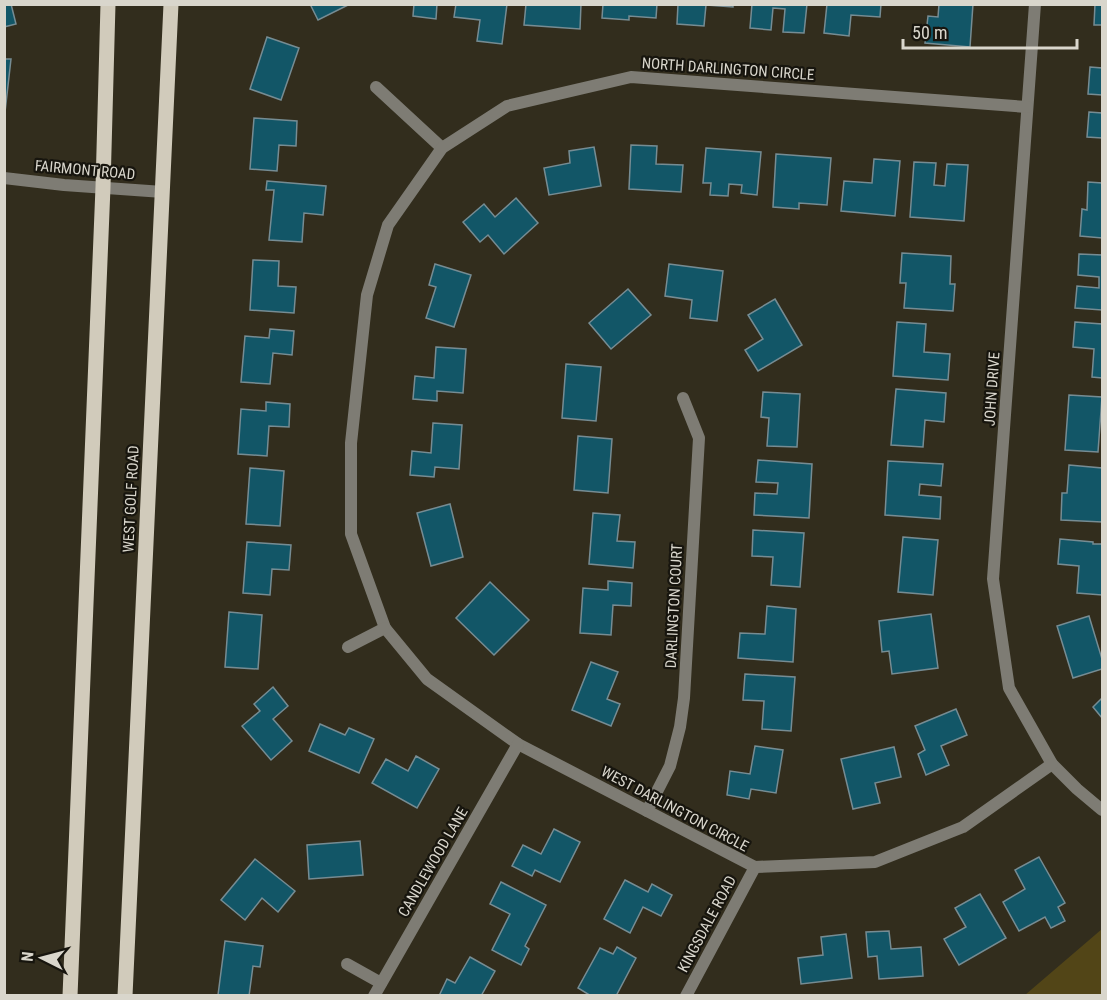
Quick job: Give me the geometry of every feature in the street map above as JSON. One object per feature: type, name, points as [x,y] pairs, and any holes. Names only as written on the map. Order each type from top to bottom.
[{"type":"main road","points":[[70,996],[104,187],[108,4]]},
{"type":"main road","name":"WEST GOLF ROAD","points":[[125,996],[171,4]]},
{"type":"street","name":"JOHN DRIVE","points":[[1035,4],[993,579],[1009,688],[1053,764],[1077,789],[1102,810]]},
{"type":"street","name":"NORTH DARLINGTON CIRCLE","points":[[518,744],[427,679],[385,628],[351,534],[351,443],[367,295],[388,225],[442,148],[507,106],[631,77],[1027,107]]},
{"type":"street","points":[[376,87],[442,148]]},
{"type":"street","name":"FAIRMONT ROAD","points":[[4,178],[163,192]]},
{"type":"street","name":"DARLINGTON COURT","points":[[647,811],[670,766],[680,727],[684,698],[699,438],[683,398]]},
{"type":"street","points":[[348,647],[385,628]]},
{"type":"street","name":"WEST DARLINGTON CIRCLE","points":[[518,744],[754,867],[875,862],[963,827],[1053,764]]},
{"type":"street","name":"CANDLEWOOD LANE","points":[[374,996],[518,744]]},
{"type":"street","name":"KINGSDALE ROAD","points":[[686,996],[754,867]]},
{"type":"street","points":[[347,964],[381,983]]},
{"type":"shaded area","points":[[1102,929],[1102,995],[1025,995]]},
{"type":"building","points":[[4,4],[11,4],[16,24],[4,27]]},
{"type":"building","points":[[310,4],[350,4],[318,20]]},
{"type":"building","points":[[414,4],[437,4],[436,19],[413,16]]},
{"type":"building","points":[[456,4],[507,4],[502,44],[477,41],[480,20],[454,17]]},
{"type":"building","points":[[526,4],[581,4],[580,29],[524,25]]},
{"type":"building","points":[[603,4],[657,4],[656,18],[629,16],[629,20],[602,18]]},
{"type":"building","points":[[678,4],[733,4],[733,7],[706,5],[704,26],[677,24]]},
{"type":"building","points":[[752,4],[807,4],[804,33],[783,32],[785,9],[773,8],[771,30],[750,28]]},
{"type":"building","points":[[827,4],[881,4],[880,17],[851,15],[849,36],[824,33]]},
{"type":"building","points":[[939,4],[973,4],[970,47],[925,43],[928,16],[938,17]]},
{"type":"building","points":[[1095,4],[1102,4],[1102,25],[1094,25]]},
{"type":"building","points":[[267,37],[299,48],[281,100],[250,89]]},
{"type":"building","points":[[4,59],[11,59],[4,121]]},
{"type":"building","points":[[1090,67],[1102,68],[1102,95],[1088,94]]},
{"type":"building","points":[[1089,112],[1102,113],[1102,138],[1087,137]]},
{"type":"building","points":[[254,118],[297,121],[296,146],[279,145],[277,171],[250,169]]},
{"type":"building","points":[[631,145],[657,146],[656,164],[683,165],[681,192],[629,189]]},
{"type":"building","points":[[594,147],[601,186],[549,195],[544,168],[570,163],[569,151]]},
{"type":"building","points":[[706,148],[761,152],[757,195],[741,193],[742,185],[729,184],[728,196],[710,195],[711,183],[703,183]]},
{"type":"building","points":[[776,154],[831,158],[827,205],[799,203],[799,209],[773,207]]},
{"type":"building","points":[[874,159],[900,161],[895,216],[841,211],[844,181],[872,183]]},
{"type":"building","points":[[914,162],[936,163],[934,185],[945,186],[947,164],[968,165],[964,221],[910,217]]},
{"type":"building","points":[[267,181],[326,186],[323,215],[304,213],[302,242],[269,240],[274,190],[266,190]]},
{"type":"building","points":[[1088,182],[1102,183],[1102,238],[1080,236],[1082,209],[1087,210]]},
{"type":"building","points":[[516,198],[538,223],[504,254],[488,235],[480,242],[463,222],[484,204],[495,217]]},
{"type":"building","points":[[902,253],[951,256],[950,284],[955,284],[953,311],[904,308],[906,283],[900,283]]},
{"type":"building","points":[[1079,254],[1102,255],[1102,310],[1075,308],[1077,286],[1099,288],[1099,277],[1078,275]]},
{"type":"building","points":[[253,260],[279,261],[278,286],[296,287],[294,313],[250,310]]},
{"type":"building","points":[[435,264],[471,275],[454,327],[426,318],[436,287],[429,285]]},
{"type":"building","points":[[669,264],[723,271],[717,321],[690,318],[692,300],[665,296]]},
{"type":"building","points":[[628,289],[651,315],[611,349],[589,323]]},
{"type":"building","points":[[775,299],[802,345],[758,371],[745,350],[763,339],[748,315]]},
{"type":"building","points":[[897,322],[926,324],[924,352],[950,354],[948,380],[893,376]]},
{"type":"building","points":[[1075,322],[1102,324],[1102,378],[1092,377],[1094,349],[1073,347]]},
{"type":"building","points":[[270,329],[294,331],[292,355],[273,353],[270,384],[241,382],[245,336],[269,338]]},
{"type":"building","points":[[436,347],[466,349],[463,393],[437,391],[437,401],[413,399],[415,376],[434,378]]},
{"type":"building","points":[[566,364],[601,367],[596,421],[562,418]]},
{"type":"building","points":[[896,389],[946,393],[944,422],[925,420],[923,447],[891,445]]},
{"type":"building","points":[[763,392],[800,394],[797,447],[767,446],[769,418],[761,417]]},
{"type":"building","points":[[1069,395],[1102,397],[1098,452],[1065,450]]},
{"type":"building","points":[[266,402],[290,404],[289,427],[269,426],[267,456],[238,454],[241,409],[266,411]]},
{"type":"building","points":[[433,423],[462,425],[459,469],[435,467],[434,477],[410,475],[412,451],[431,453]]},
{"type":"building","points":[[578,436],[612,439],[608,493],[574,490]]},
{"type":"building","points":[[758,460],[812,464],[809,518],[754,515],[755,493],[777,494],[778,483],[756,482]]},
{"type":"building","points":[[888,461],[943,464],[941,486],[920,484],[919,495],[941,497],[940,519],[885,515]]},
{"type":"building","points":[[1069,465],[1102,468],[1102,522],[1061,520],[1062,493],[1067,493]]},
{"type":"building","points":[[250,468],[284,471],[280,526],[246,524]]},
{"type":"building","points":[[450,504],[463,557],[431,566],[417,513]]},
{"type":"building","points":[[593,513],[620,515],[617,541],[635,542],[633,568],[589,564]]},
{"type":"building","points":[[753,530],[804,533],[800,587],[771,585],[773,557],[752,556]]},
{"type":"building","points":[[903,537],[938,540],[933,595],[898,592]]},
{"type":"building","points":[[1060,539],[1102,544],[1102,595],[1077,593],[1079,566],[1058,564]]},
{"type":"building","points":[[247,542],[291,545],[289,570],[272,569],[270,595],[243,593]]},
{"type":"building","points":[[608,581],[632,583],[631,606],[613,605],[611,635],[580,633],[583,588],[608,590]]},
{"type":"building","points":[[490,582],[529,620],[494,655],[456,618]]},
{"type":"building","points":[[767,606],[796,609],[793,662],[738,658],[740,633],[765,634]]},
{"type":"building","points":[[229,612],[262,615],[258,669],[225,667]]},
{"type":"building","points":[[931,614],[938,668],[892,674],[889,651],[882,652],[879,621]]},
{"type":"building","points":[[1089,616],[1102,659],[1102,669],[1073,678],[1057,626]]},
{"type":"building","points":[[591,662],[618,672],[607,699],[620,704],[611,726],[572,710]]},
{"type":"building","points":[[745,674],[795,677],[791,731],[762,729],[764,701],[743,700]]},
{"type":"building","points":[[273,687],[288,706],[273,719],[292,741],[271,760],[242,726],[260,711],[254,704]]},
{"type":"building","points":[[1102,698],[1102,718],[1093,707]]},
{"type":"building","points":[[956,709],[967,735],[941,746],[949,765],[926,775],[918,754],[925,750],[915,726]]},
{"type":"building","points":[[320,724],[345,735],[349,728],[374,739],[359,773],[309,751]]},
{"type":"building","points":[[755,746],[783,750],[776,793],[751,789],[749,799],[727,795],[730,771],[750,774]]},
{"type":"building","points":[[894,747],[901,777],[875,783],[880,803],[853,809],[841,759]]},
{"type":"building","points":[[416,756],[439,769],[417,808],[372,783],[386,759],[408,771]]},
{"type":"building","points":[[554,829],[580,842],[560,882],[535,870],[532,876],[512,866],[523,845],[541,854]]},
{"type":"building","points":[[360,841],[363,875],[309,879],[307,845]]},
{"type":"building","points":[[1039,857],[1065,903],[1058,907],[1065,921],[1051,928],[1045,917],[1019,931],[1003,902],[1025,889],[1015,870]]},
{"type":"building","points":[[255,859],[295,891],[278,912],[262,898],[245,920],[221,900]]},
{"type":"building","points":[[625,880],[648,892],[652,884],[672,895],[661,916],[643,907],[630,933],[604,919]]},
{"type":"building","points":[[501,882],[546,905],[525,946],[529,949],[521,965],[492,950],[510,914],[490,904]]},
{"type":"building","points":[[980,894],[1006,938],[959,965],[944,939],[966,927],[955,908]]},
{"type":"building","points":[[889,931],[891,949],[921,947],[923,976],[879,979],[877,956],[868,957],[866,932]]},
{"type":"building","points":[[846,934],[852,978],[801,984],[798,958],[823,955],[821,937]]},
{"type":"building","points":[[225,941],[263,946],[260,967],[253,966],[249,996],[218,995]]},
{"type":"building","points":[[617,947],[636,958],[616,996],[591,996],[578,988],[600,948],[613,954]]},
{"type":"building","points":[[470,957],[495,971],[481,996],[439,996],[447,979],[455,983]]}]
